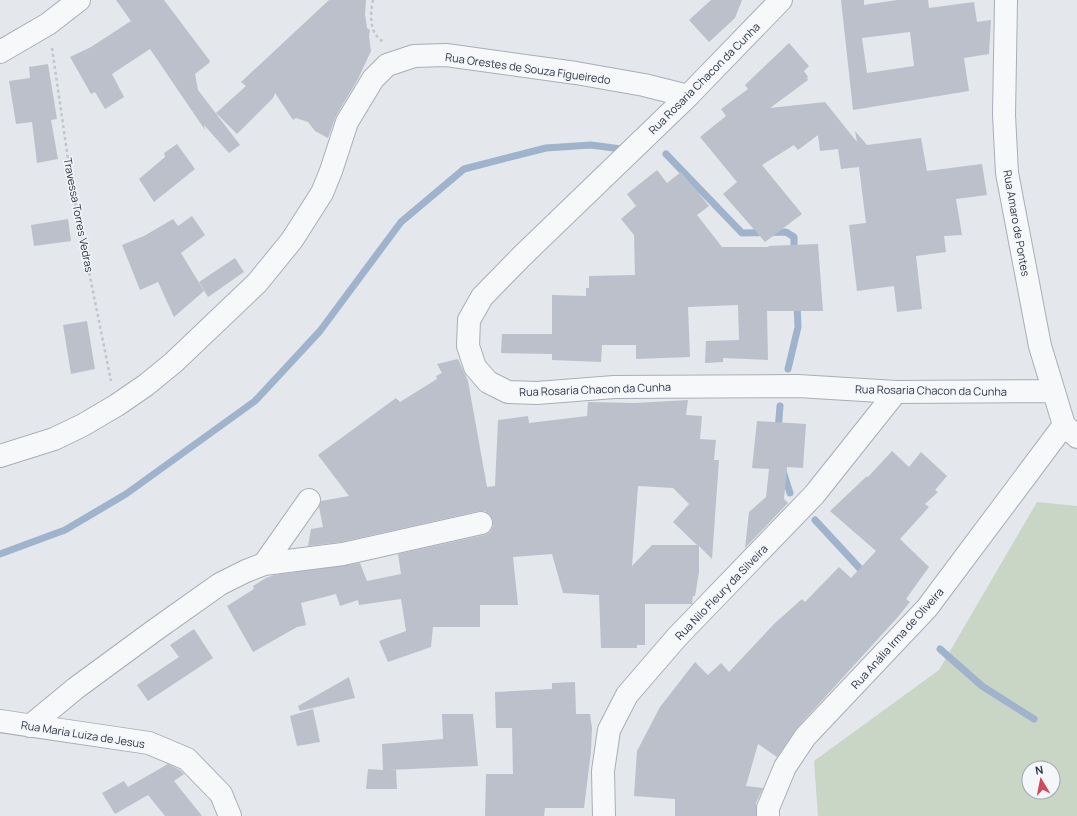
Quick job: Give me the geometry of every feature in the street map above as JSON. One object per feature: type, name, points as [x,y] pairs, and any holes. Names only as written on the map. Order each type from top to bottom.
[{"type":"street","points":[[0,52],[48,24],[79,0]]},
{"type":"street","name":"Rua Rosaria Chacon da Cunha","points":[[781,0],[688,96],[521,257],[482,297],[469,320],[468,346],[475,367],[488,382],[508,392],[537,393],[614,387],[798,386],[896,392],[1052,391]]},
{"type":"street","name":"Rua Amaro de Pontes","points":[[1006,0],[1004,115],[1007,173],[1040,346],[1052,391],[1070,431]]},
{"type":"street","name":"Rua Orestes de Souza Figueiredo","points":[[0,456],[54,439],[84,425],[117,405],[146,385],[173,363],[257,283],[292,240],[322,193],[347,122],[373,79],[387,65],[414,56],[446,55],[576,73],[644,85],[688,96]]},
{"type":"street","name":"Rua Nilo Fleury da Silveira","points":[[604,816],[603,771],[609,730],[627,695],[677,637],[814,494],[896,392]]},
{"type":"street","name":"Rua Anália Irma de Oliveira","points":[[768,816],[768,808],[785,767],[806,737],[927,608],[1070,431]]},
{"type":"street","points":[[264,564],[309,500]]},
{"type":"street","points":[[30,726],[76,688],[220,584],[246,571],[264,564],[343,554],[481,523]]},
{"type":"street","name":"Rua Maria Luiza de Jesus","points":[[0,721],[149,743],[187,759],[221,794],[230,816]]},
{"type":"path","points":[[372,0],[370,17],[378,39],[414,56]]},
{"type":"path","name":"Travessa Torres Vedras","points":[[48,24],[72,187],[117,405]]},
{"type":"green space","points":[[1037,502],[1077,506],[1077,816],[818,816],[814,761],[939,670]]},
{"type":"building","points":[[116,0],[164,0],[210,61],[195,74],[198,90],[240,145],[229,153],[204,125],[205,130],[150,49],[112,74],[124,97],[105,109],[95,92],[91,94],[70,57],[91,47],[131,21]]},
{"type":"building","points":[[329,0],[366,0],[365,14],[367,28],[370,30],[369,36],[371,51],[358,79],[336,116],[328,138],[315,131],[308,122],[296,118],[293,120],[275,93],[273,98],[237,134],[216,113],[246,86],[241,82]]},
{"type":"building","points":[[711,0],[742,0],[735,18],[709,42],[689,20]]},
{"type":"building","points":[[841,0],[864,0],[864,5],[897,0],[928,0],[929,8],[974,2],[977,22],[991,20],[989,54],[964,58],[969,91],[853,110]],"holes":[[[910,32],[914,66],[867,73],[862,38]]]},
{"type":"building","points":[[789,43],[809,66],[804,71],[808,77],[808,80],[770,108],[825,102],[857,142],[855,131],[867,145],[921,138],[927,171],[982,164],[987,195],[956,199],[962,235],[944,236],[946,252],[916,256],[922,309],[897,312],[894,286],[857,291],[849,225],[866,223],[859,167],[841,169],[838,149],[820,151],[818,135],[798,150],[794,145],[762,165],[802,214],[765,242],[723,194],[737,182],[700,137],[726,116],[721,109],[748,89],[745,85]]},
{"type":"building","points":[[48,64],[57,119],[51,120],[58,159],[37,163],[32,122],[16,124],[9,81],[30,78],[29,67]]},
{"type":"building","points":[[177,144],[195,169],[154,202],[139,179],[165,157],[164,153]]},
{"type":"building","points":[[657,170],[667,183],[681,172],[709,206],[697,215],[722,247],[769,247],[768,246],[818,244],[823,311],[767,311],[768,360],[723,358],[723,362],[705,363],[706,341],[739,340],[738,305],[688,307],[690,357],[636,359],[636,345],[602,345],[601,362],[552,360],[552,354],[501,353],[502,334],[552,334],[552,295],[586,296],[586,288],[589,288],[589,276],[635,275],[634,235],[621,219],[636,206],[627,194]]},
{"type":"building","points":[[192,216],[205,235],[181,253],[204,291],[174,317],[158,282],[140,290],[122,245],[144,236],[173,219],[178,226]]},
{"type":"building","points":[[68,219],[71,241],[34,246],[31,225]]},
{"type":"building","points":[[235,258],[244,272],[208,297],[199,282]]},
{"type":"building","points":[[87,321],[95,369],[71,374],[63,325]]},
{"type":"building","points":[[458,359],[468,381],[487,487],[495,486],[498,420],[528,416],[529,423],[587,416],[588,402],[635,403],[688,400],[686,415],[702,416],[700,439],[716,440],[714,460],[719,460],[712,559],[699,546],[699,572],[695,596],[693,596],[692,604],[645,604],[645,645],[637,645],[637,648],[601,648],[599,595],[563,593],[552,554],[513,557],[518,605],[480,605],[480,627],[433,627],[431,647],[388,662],[379,641],[406,631],[401,599],[359,605],[358,600],[340,606],[336,594],[301,603],[306,625],[297,627],[253,652],[227,606],[254,589],[253,586],[266,578],[274,575],[360,563],[367,581],[401,574],[398,554],[484,535],[490,532],[493,526],[493,520],[485,511],[479,511],[341,542],[308,546],[311,529],[323,527],[319,507],[321,501],[349,496],[318,455],[396,398],[400,402],[437,379],[436,376],[442,373],[437,364]],"holes":[[[638,486],[673,488],[689,504],[673,522],[697,545],[652,545],[632,566]]]},
{"type":"building","points":[[757,421],[806,424],[803,468],[787,467],[784,499],[788,503],[745,548],[749,512],[766,497],[769,469],[752,468]]},
{"type":"building","points":[[892,451],[909,467],[921,452],[947,476],[935,490],[938,492],[925,504],[929,507],[900,539],[929,567],[906,599],[910,602],[796,729],[777,757],[758,744],[746,786],[763,788],[756,803],[756,816],[675,816],[675,799],[634,796],[637,751],[660,707],[695,662],[708,675],[721,663],[729,672],[774,624],[802,599],[805,602],[839,567],[851,578],[876,551],[830,511],[867,476],[868,477]]},
{"type":"building","points":[[194,629],[213,658],[148,701],[137,685],[179,657],[170,645]]},
{"type":"building","points":[[349,677],[355,698],[300,711],[298,706]]},
{"type":"building","points":[[575,682],[576,714],[590,714],[592,728],[591,751],[584,808],[545,808],[544,816],[485,816],[486,774],[513,774],[512,728],[496,728],[495,692],[552,689],[552,683]]},
{"type":"building","points":[[313,709],[320,742],[297,746],[290,716]]},
{"type":"building","points":[[442,714],[473,714],[478,766],[388,770],[396,770],[397,789],[366,789],[368,769],[383,770],[382,744],[443,739]]},
{"type":"building","points":[[168,764],[180,770],[184,774],[174,781],[202,816],[165,816],[148,795],[115,814],[102,793],[124,781],[128,787]]},
{"type":"waterway","points":[[0,554],[65,530],[126,494],[255,401],[320,331],[401,222],[464,169],[546,148],[591,145],[621,149]]},
{"type":"waterway","points":[[666,154],[742,233],[786,232],[794,237],[794,254]]},
{"type":"waterway","points":[[788,369],[798,327],[797,303]]},
{"type":"waterway","points":[[778,431],[780,406]]},
{"type":"waterway","points":[[783,471],[790,493]]},
{"type":"waterway","points":[[815,520],[865,574]]},
{"type":"waterway","points":[[940,649],[982,686],[1034,719]]}]
